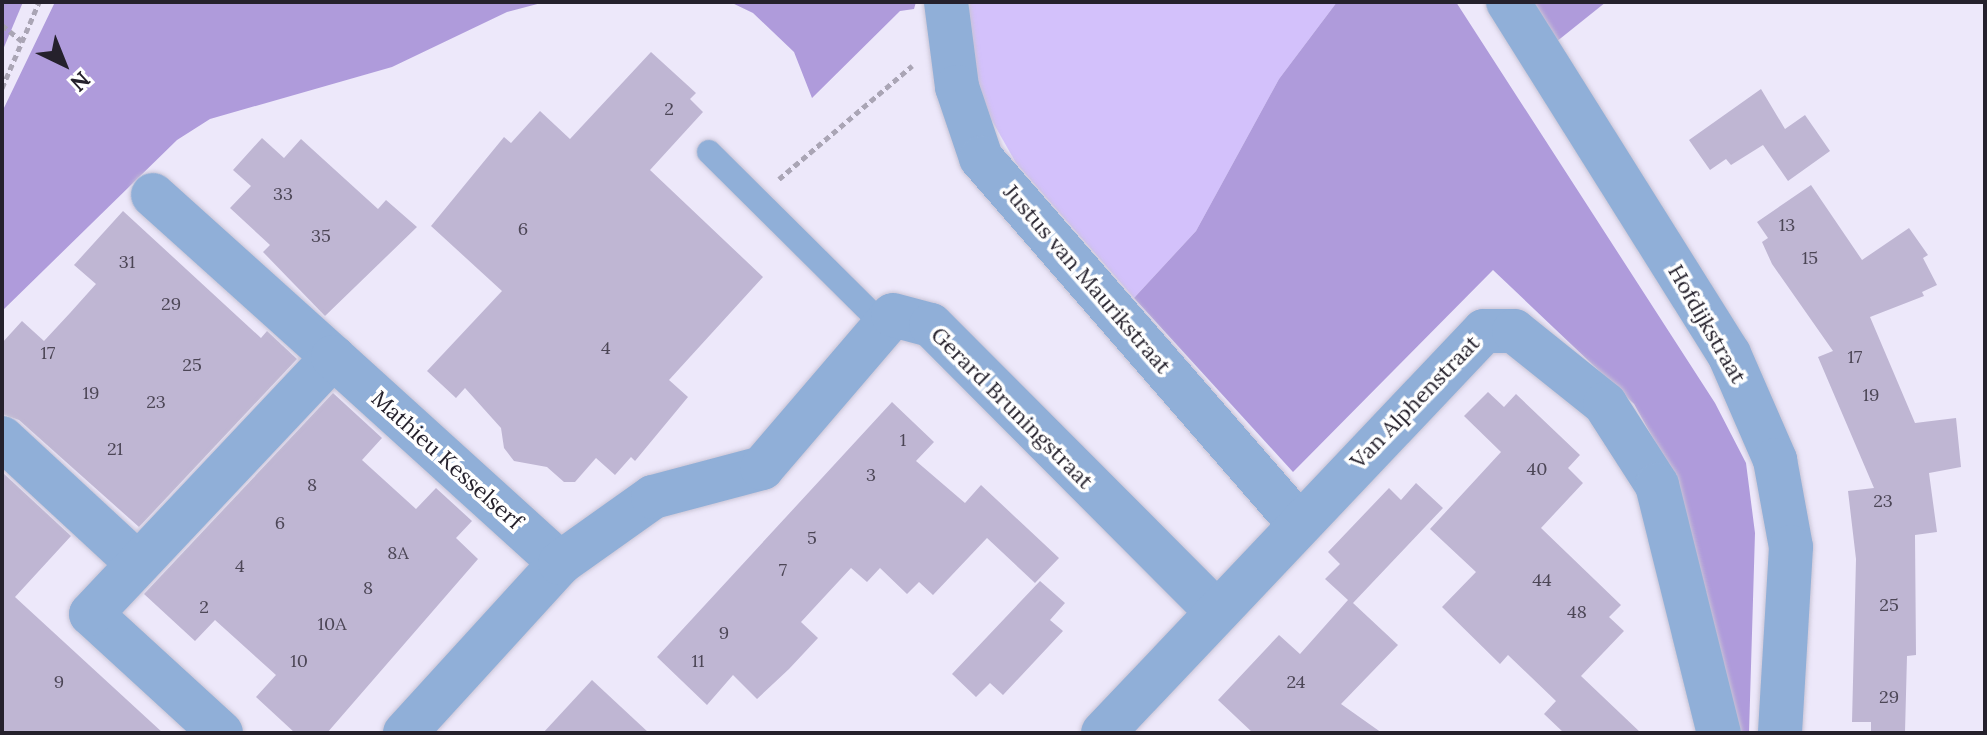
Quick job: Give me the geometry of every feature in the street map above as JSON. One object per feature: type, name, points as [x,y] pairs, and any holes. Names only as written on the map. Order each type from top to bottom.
[{"type":"street","name":"Hofdijkstraat","points":[[1508,2],[1729,354],[1775,460],[1791,547],[1780,733]]},
{"type":"street","name":"Justus van Maurikstraat","points":[[948,18],[957,87],[981,158],[1298,523]]},
{"type":"street","name":"Mathieu Kesselserf","points":[[153,195],[560,563]]},
{"type":"street","name":"Gerard Bruningstraat","points":[[883,325],[893,315],[931,325],[1215,610]]},
{"type":"street","points":[[405,733],[560,563],[653,497],[762,468],[883,325]]},
{"type":"street","name":"Van Alphenstraat","points":[[1111,730],[1215,610],[1484,331],[1514,331],[1605,404],[1657,485],[1719,733]]},
{"type":"street","points":[[221,733],[91,614],[333,357]]},
{"type":"street","points":[[2,438],[137,563]]},
{"type":"lane","points":[[709,152],[883,325]]},
{"type":"path","points":[[2,88],[39,2]]},
{"type":"path","points":[[756,199],[948,18]]},
{"type":"path","points":[[2,25],[22,41]]},
{"type":"shaded area","points":[[2,2],[23,2],[2,52]]},
{"type":"shaded area","points":[[55,2],[545,2],[507,12],[392,67],[210,119],[177,140],[2,311],[2,112]]},
{"type":"shaded area","points":[[730,2],[916,2],[914,9],[900,11],[812,98],[794,52],[753,13]]},
{"type":"shaded area","points":[[970,2],[1337,2],[1279,79],[1196,231],[1134,298],[1016,163],[982,103],[967,26]]},
{"type":"shaded area","points":[[1337,2],[1456,2],[1715,403],[1746,463],[1755,533],[1749,733],[1726,733],[1658,447],[1634,404],[1493,270],[1293,472],[1134,298],[1196,231],[1279,79]]},
{"type":"shaded area","points":[[1523,2],[1606,2],[1551,46]]},
{"type":"building","points":[[651,52],[696,93],[690,99],[703,112],[650,170],[763,277],[669,380],[688,397],[635,461],[631,457],[615,475],[596,458],[575,482],[564,482],[547,467],[514,461],[504,448],[501,428],[465,388],[456,398],[427,371],[502,291],[431,226],[504,137],[511,143],[540,111],[570,139]]},
{"type":"building","points":[[1761,89],[1785,129],[1805,115],[1830,151],[1788,181],[1763,145],[1731,165],[1726,159],[1710,170],[1689,140]]},
{"type":"building","points":[[262,138],[284,158],[301,139],[378,209],[386,200],[417,227],[325,316],[263,252],[270,245],[230,208],[251,186],[233,170]]},
{"type":"building","points":[[1811,185],[1862,260],[1909,228],[1928,255],[1923,258],[1937,285],[1922,292],[1924,296],[1870,317],[1915,423],[1956,418],[1961,467],[1929,473],[1937,532],[1915,535],[1916,655],[1907,656],[1905,732],[1871,731],[1871,722],[1852,722],[1856,559],[1848,491],[1874,488],[1818,357],[1833,351],[1772,264],[1762,242],[1768,238],[1757,222]]},
{"type":"building","points":[[123,211],[261,338],[267,331],[297,359],[139,527],[19,420],[2,414],[2,343],[22,321],[44,341],[70,313],[96,284],[74,265]]},
{"type":"building","points":[[1488,392],[1504,407],[1516,394],[1580,455],[1568,468],[1583,483],[1541,528],[1621,605],[1609,617],[1624,631],[1581,676],[1641,733],[1564,733],[1544,714],[1556,701],[1508,655],[1500,664],[1442,607],[1476,572],[1430,529],[1501,452],[1464,416]]},
{"type":"building","points":[[333,393],[382,438],[362,460],[416,509],[436,488],[472,521],[456,538],[478,559],[327,733],[295,733],[256,697],[276,675],[215,620],[195,641],[144,594]]},
{"type":"building","points":[[892,402],[934,442],[916,461],[965,503],[981,485],[1059,558],[1035,583],[987,538],[933,595],[919,582],[907,594],[880,568],[867,582],[851,568],[801,622],[818,638],[789,669],[757,699],[733,675],[707,705],[657,657]]},
{"type":"building","points":[[2,472],[71,536],[15,597],[163,733],[2,733]]},
{"type":"building","points":[[1416,483],[1443,508],[1353,603],[1398,645],[1341,704],[1382,733],[1253,733],[1218,700],[1279,635],[1300,654],[1348,600],[1325,579],[1340,564],[1328,552],[1389,488],[1401,500]]},
{"type":"building","points":[[1040,581],[1065,603],[1050,620],[1063,631],[1003,695],[990,683],[976,697],[952,674]]},
{"type":"building","points":[[592,680],[649,733],[543,733]]}]
